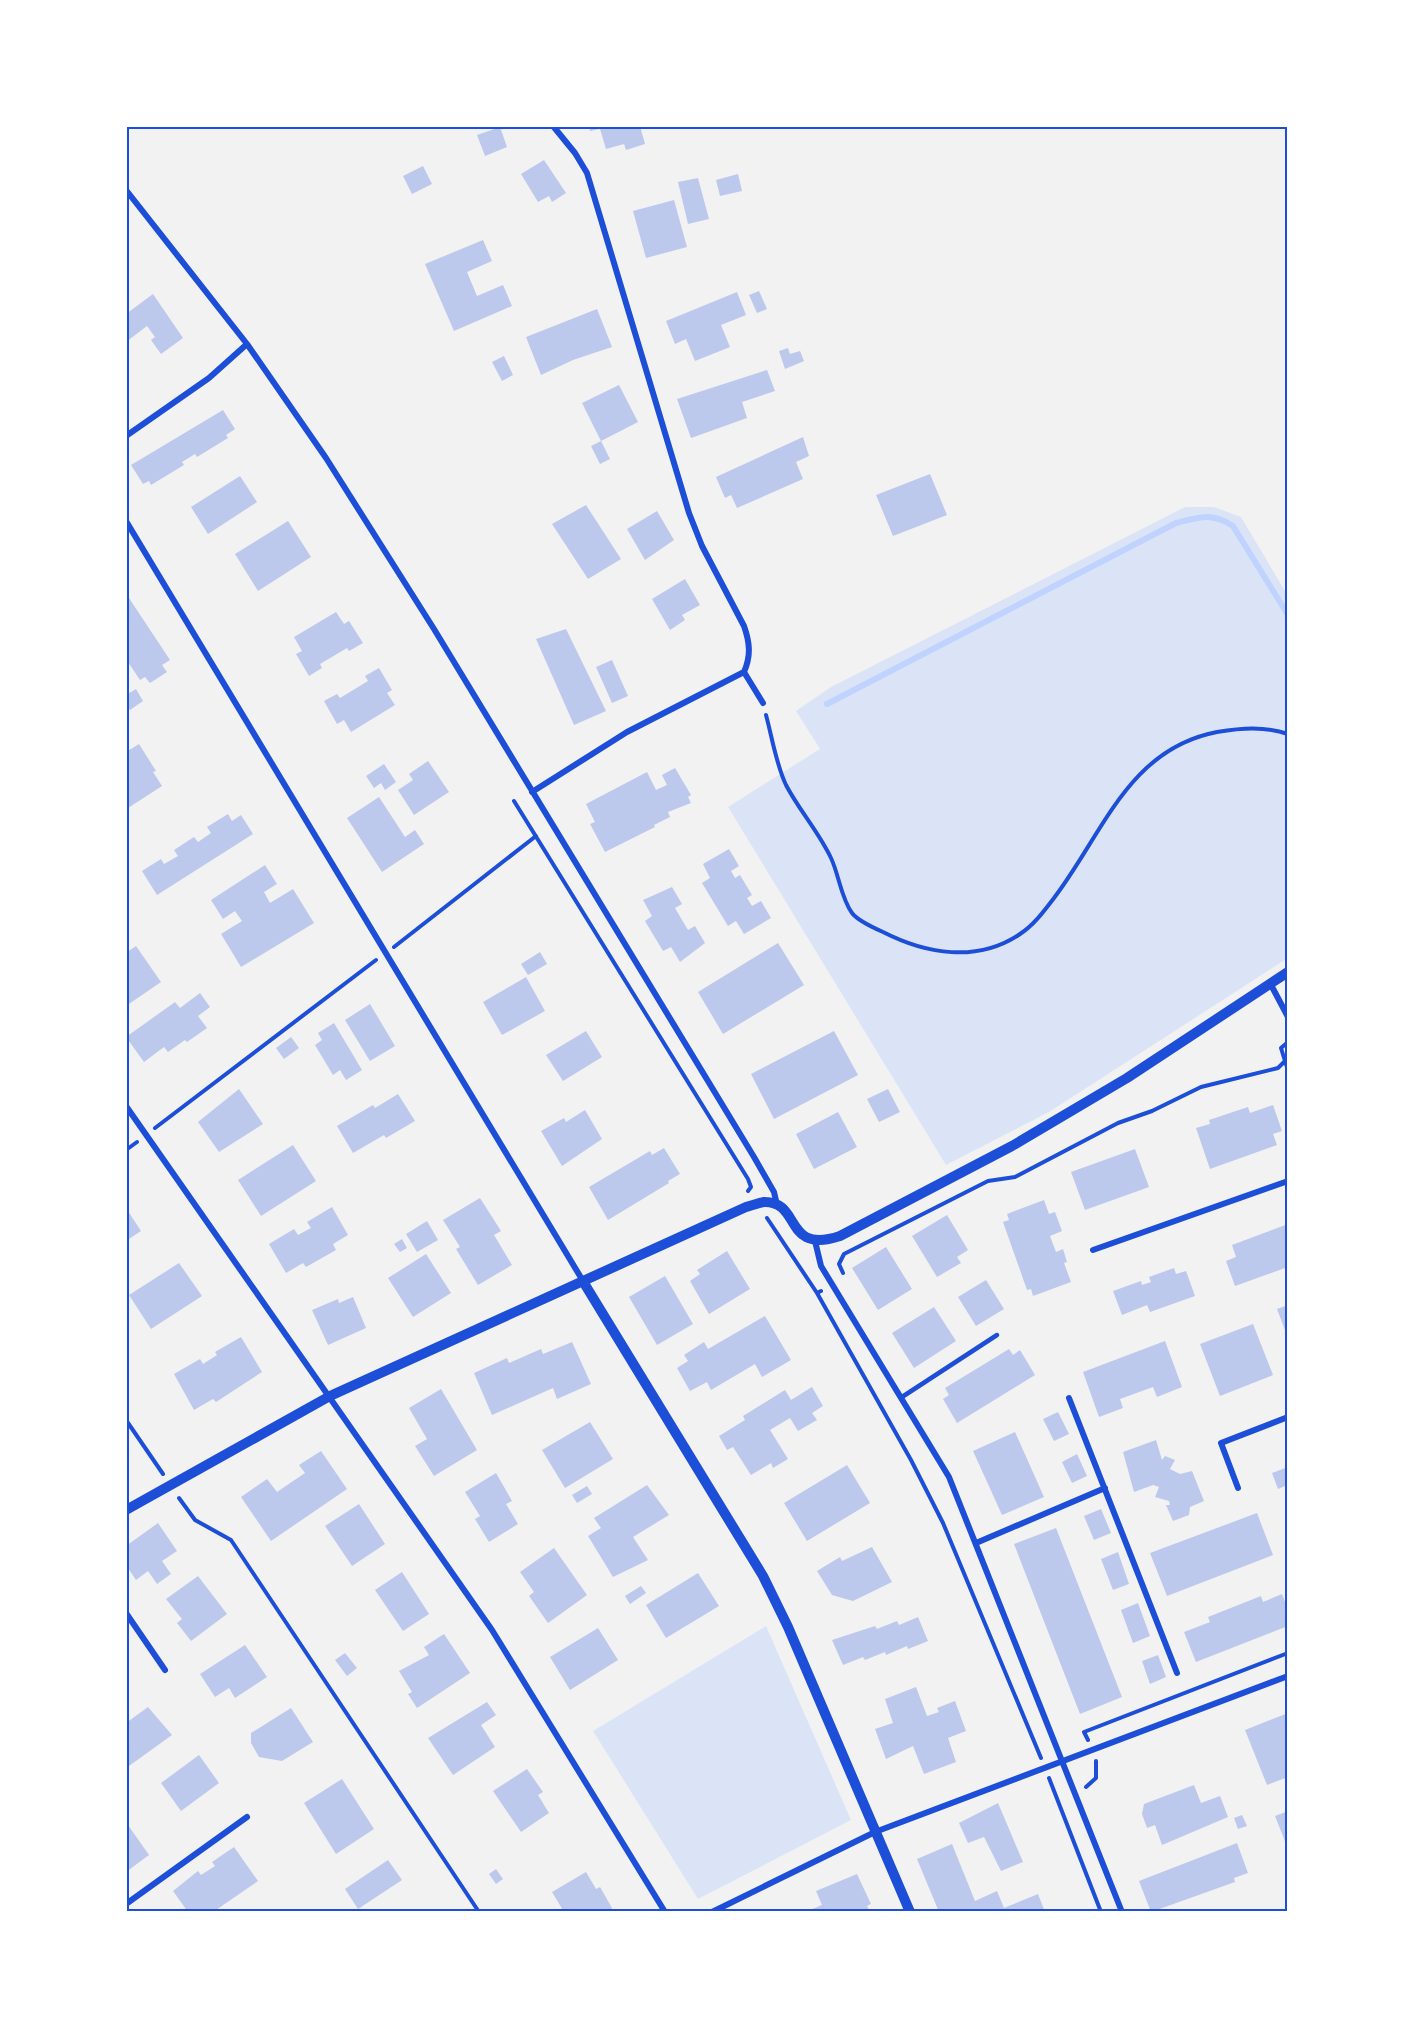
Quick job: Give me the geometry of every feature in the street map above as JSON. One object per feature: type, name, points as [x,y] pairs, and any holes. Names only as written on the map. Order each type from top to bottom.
[{"type":"street","points":[[532,792],[627,732],[744,672],[749,659],[748,637],[702,546],[689,513],[586,173],[575,153],[553,126]]},
{"type":"street","points":[[126,190],[248,344],[374,532],[754,1157],[774,1192],[777,1205]]},
{"type":"street","points":[[126,436],[209,378],[248,344]]},
{"type":"street","points":[[126,520],[584,1283],[763,1576],[788,1627],[910,1912]]},
{"type":"street","points":[[744,672],[763,703]]},
{"type":"street","points":[[126,1510],[330,1396],[584,1283],[746,1207],[764,1202],[777,1205],[789,1216],[803,1237],[815,1241],[840,1236],[1012,1146],[1127,1077],[1288,972]]},
{"type":"street","points":[[1270,983],[1288,1017]]},
{"type":"street","points":[[126,1106],[492,1630],[665,1912]]},
{"type":"street","points":[[1093,1250],[1288,1182]]},
{"type":"street","points":[[815,1241],[821,1266],[949,1477],[1122,1912]]},
{"type":"street","points":[[1069,1398],[1178,1673]]},
{"type":"street","points":[[1238,1488],[1221,1443],[1288,1417]]},
{"type":"street","points":[[976,1543],[1106,1488]]},
{"type":"street","points":[[126,1612],[165,1670]]},
{"type":"street","points":[[712,1912],[875,1832],[1063,1763],[1288,1676]]},
{"type":"street","points":[[126,1904],[247,1817]]},
{"type":"lane","points":[[902,1397],[997,1335]]},
{"type":"path","points":[[763,703],[786,784],[818,832],[853,914],[905,943],[941,953],[977,952],[999,946],[1021,934],[1038,919],[1060,890],[1124,790],[1154,759],[1198,736],[1239,728],[1273,729],[1288,734]]},
{"type":"path","points":[[514,801],[748,1179],[751,1187],[740,1195],[746,1207]]},
{"type":"path","points":[[126,1150],[536,836]]},
{"type":"path","points":[[1288,1042],[1281,1048],[1288,1070]]},
{"type":"path","points":[[817,1293],[845,1277],[839,1264],[844,1254],[988,1181],[1015,1177],[1118,1124],[1152,1112],[1201,1087],[1278,1068],[1285,1061]]},
{"type":"path","points":[[764,1215],[817,1293],[912,1461],[943,1523],[1046,1769],[1101,1912]]},
{"type":"path","points":[[126,1420],[195,1520],[231,1540],[479,1912]]},
{"type":"shaded area","points":[[1185,507],[1214,507],[1241,517],[1288,596],[1288,958],[1049,1112],[946,1165],[728,807],[820,749],[796,711],[831,687]]},
{"type":"shaded area","points":[[766,1626],[851,1820],[698,1899],[593,1731]]},
{"type":"building","points":[[589,126],[640,126],[645,144],[626,150],[624,144],[606,149],[600,129],[590,131]]},
{"type":"building","points":[[500,127],[507,147],[485,156],[477,135]]},
{"type":"building","points":[[544,160],[566,193],[552,202],[549,196],[538,202],[521,174]]},
{"type":"building","points":[[423,166],[432,184],[412,194],[403,176]]},
{"type":"building","points":[[738,174],[742,191],[720,196],[716,180]]},
{"type":"building","points":[[698,178],[709,219],[688,224],[678,182]]},
{"type":"building","points":[[674,200],[687,247],[646,258],[633,211]]},
{"type":"building","points":[[483,240],[492,261],[467,272],[477,296],[503,285],[512,306],[454,331],[425,264]]},
{"type":"building","points":[[759,291],[767,309],[757,313],[749,295]]},
{"type":"building","points":[[737,292],[746,315],[721,325],[730,347],[695,361],[686,339],[675,344],[666,321]]},
{"type":"building","points":[[153,294],[183,338],[161,354],[151,340],[155,337],[147,326],[126,342],[126,314]]},
{"type":"building","points":[[597,309],[612,347],[573,360],[541,375],[526,337]]},
{"type":"building","points":[[788,348],[790,354],[800,351],[804,361],[785,369],[779,351]]},
{"type":"building","points":[[504,356],[513,375],[502,381],[492,362]]},
{"type":"building","points":[[767,370],[775,391],[742,402],[747,418],[691,438],[677,399]]},
{"type":"building","points":[[619,385],[638,422],[601,441],[582,403]]},
{"type":"building","points":[[223,410],[235,429],[226,435],[228,438],[197,457],[195,454],[182,462],[184,465],[151,485],[149,481],[143,484],[131,465]]},
{"type":"building","points":[[803,437],[809,456],[796,462],[803,479],[737,508],[731,495],[725,498],[716,477]]},
{"type":"building","points":[[601,441],[610,459],[600,464],[591,446]]},
{"type":"building","points":[[930,474],[947,515],[893,536],[876,495]]},
{"type":"building","points":[[240,476],[257,502],[208,534],[191,507]]},
{"type":"building","points":[[586,505],[621,559],[588,579],[552,524]]},
{"type":"building","points":[[657,511],[674,540],[645,560],[627,529]]},
{"type":"building","points":[[288,521],[311,557],[258,591],[235,554]]},
{"type":"building","points":[[685,579],[700,605],[682,615],[685,620],[670,630],[652,599]]},
{"type":"building","points":[[129,598],[170,660],[162,665],[167,672],[150,683],[145,677],[140,680],[126,659],[126,600]]},
{"type":"building","points":[[336,612],[344,624],[349,621],[363,643],[349,651],[347,648],[320,664],[322,668],[309,676],[296,654],[302,651],[294,637]]},
{"type":"building","points":[[566,629],[606,711],[574,725],[536,639]]},
{"type":"building","points":[[612,660],[628,696],[612,703],[596,667]]},
{"type":"building","points":[[379,668],[392,690],[387,693],[395,705],[351,732],[344,720],[337,724],[324,701],[337,694],[340,698],[368,681],[365,676]]},
{"type":"building","points":[[136,689],[143,701],[130,710],[126,705],[126,695]]},
{"type":"building","points":[[139,744],[156,771],[153,772],[162,786],[128,808],[126,752]]},
{"type":"building","points":[[428,761],[449,792],[414,815],[398,790],[413,780],[409,774]]},
{"type":"building","points":[[384,764],[396,782],[385,790],[381,783],[374,788],[366,776]]},
{"type":"building","points":[[675,768],[691,795],[688,797],[691,803],[668,812],[670,817],[654,825],[655,827],[605,852],[590,824],[595,822],[586,804],[647,772],[656,790],[667,785],[662,775]]},
{"type":"building","points":[[379,797],[405,837],[415,830],[424,844],[382,872],[347,818]]},
{"type":"building","points":[[228,814],[232,821],[241,815],[253,834],[157,895],[142,871],[161,859],[164,864],[178,856],[174,850],[194,837],[198,842],[211,833],[207,827]]},
{"type":"building","points":[[729,849],[739,866],[731,871],[735,878],[740,875],[752,895],[747,898],[752,906],[761,901],[771,918],[744,934],[736,921],[728,926],[702,883],[710,878],[703,864]]},
{"type":"building","points":[[265,865],[277,884],[264,892],[270,903],[293,889],[314,923],[241,967],[221,934],[242,921],[235,911],[223,919],[211,900]]},
{"type":"building","points":[[672,887],[682,904],[675,908],[688,930],[695,926],[705,943],[680,962],[671,947],[663,951],[645,921],[652,916],[643,900]]},
{"type":"building","points":[[778,943],[804,985],[723,1034],[698,992]]},
{"type":"building","points":[[136,946],[161,982],[126,1006],[126,953]]},
{"type":"building","points":[[540,952],[547,964],[528,975],[521,964]]},
{"type":"building","points":[[526,977],[545,1011],[502,1035],[483,1002]]},
{"type":"building","points":[[200,993],[210,1007],[198,1016],[207,1028],[168,1052],[164,1047],[144,1062],[126,1037],[175,1002],[180,1008]]},
{"type":"building","points":[[370,1004],[395,1046],[370,1061],[345,1020]]},
{"type":"building","points":[[334,1023],[362,1070],[346,1080],[340,1070],[333,1075],[315,1045],[322,1040],[318,1033]]},
{"type":"building","points":[[586,1031],[602,1057],[563,1081],[546,1055]]},
{"type":"building","points":[[834,1031],[858,1075],[774,1119],[751,1074]]},
{"type":"building","points":[[291,1037],[299,1048],[284,1059],[276,1048]]},
{"type":"building","points":[[239,1089],[263,1124],[219,1152],[198,1122]]},
{"type":"building","points":[[888,1089],[900,1112],[879,1122],[867,1099]]},
{"type":"building","points":[[398,1094],[415,1121],[386,1138],[384,1135],[353,1153],[337,1126],[373,1105],[375,1108]]},
{"type":"building","points":[[1273,1105],[1282,1131],[1273,1134],[1277,1145],[1210,1169],[1196,1128],[1210,1124],[1209,1120],[1248,1107],[1250,1113]]},
{"type":"building","points":[[585,1110],[602,1139],[562,1166],[541,1131],[564,1118],[566,1122]]},
{"type":"building","points":[[838,1112],[857,1147],[814,1169],[796,1134]]},
{"type":"building","points":[[293,1145],[316,1181],[261,1216],[238,1180]]},
{"type":"building","points":[[664,1148],[680,1174],[608,1220],[589,1187],[650,1151],[652,1155]]},
{"type":"building","points":[[1135,1149],[1149,1187],[1085,1210],[1071,1172]]},
{"type":"building","points":[[480,1198],[501,1231],[494,1235],[512,1265],[478,1285],[456,1249],[460,1247],[443,1220]]},
{"type":"building","points":[[1044,1200],[1049,1214],[1055,1212],[1062,1231],[1050,1236],[1056,1252],[1063,1249],[1067,1262],[1064,1263],[1071,1282],[1033,1296],[1031,1289],[1027,1290],[1003,1222],[1009,1220],[1007,1214]]},
{"type":"building","points":[[332,1207],[348,1235],[333,1244],[336,1250],[306,1267],[303,1263],[286,1273],[269,1244],[294,1229],[298,1235],[311,1228],[307,1222]]},
{"type":"building","points":[[126,1208],[141,1231],[126,1241]]},
{"type":"building","points":[[947,1215],[968,1250],[957,1257],[961,1263],[937,1277],[912,1236]]},
{"type":"building","points":[[427,1221],[438,1240],[417,1252],[406,1234]]},
{"type":"building","points":[[1288,1224],[1288,1267],[1235,1286],[1226,1261],[1236,1257],[1232,1245]]},
{"type":"building","points":[[402,1239],[407,1248],[400,1252],[394,1244]]},
{"type":"building","points":[[886,1247],[912,1289],[878,1310],[852,1268]]},
{"type":"building","points":[[727,1251],[750,1289],[709,1314],[690,1281],[700,1274],[697,1270]]},
{"type":"building","points":[[426,1254],[451,1293],[413,1317],[388,1278]]},
{"type":"building","points":[[179,1263],[202,1296],[151,1329],[129,1295]]},
{"type":"building","points":[[1174,1268],[1176,1274],[1186,1271],[1195,1296],[1150,1312],[1147,1305],[1122,1315],[1113,1291],[1141,1281],[1142,1285],[1151,1282],[1149,1277]]},
{"type":"building","points":[[665,1276],[693,1324],[657,1345],[629,1297]]},
{"type":"building","points":[[986,1280],[1004,1309],[976,1326],[958,1297]]},
{"type":"building","points":[[353,1297],[366,1328],[328,1345],[312,1310],[338,1299],[339,1303]]},
{"type":"building","points":[[1288,1305],[1288,1338],[1277,1309]]},
{"type":"building","points":[[934,1307],[956,1341],[914,1368],[892,1333]]},
{"type":"building","points":[[765,1316],[791,1360],[762,1377],[755,1364],[711,1390],[707,1382],[690,1391],[677,1368],[688,1361],[684,1355],[704,1342],[708,1349]]},
{"type":"building","points":[[1253,1324],[1273,1375],[1220,1396],[1200,1344]]},
{"type":"building","points":[[241,1337],[262,1372],[216,1402],[213,1399],[194,1410],[174,1374],[200,1359],[203,1364],[217,1355],[215,1352]]},
{"type":"building","points":[[1165,1341],[1182,1387],[1157,1397],[1153,1387],[1120,1399],[1123,1408],[1099,1417],[1083,1372]]},
{"type":"building","points":[[572,1342],[591,1384],[557,1399],[553,1388],[492,1415],[474,1373],[507,1358],[509,1363],[541,1349],[543,1354]]},
{"type":"building","points":[[1009,1349],[1013,1355],[1020,1350],[1035,1375],[957,1423],[943,1399],[949,1395],[945,1388]]},
{"type":"building","points":[[812,1387],[823,1406],[812,1413],[817,1420],[798,1431],[790,1418],[770,1430],[788,1459],[773,1468],[771,1463],[751,1475],[733,1447],[727,1450],[719,1436],[745,1420],[743,1416],[785,1390],[791,1400]]},
{"type":"building","points":[[441,1389],[477,1450],[434,1476],[415,1446],[427,1439],[409,1408]]},
{"type":"building","points":[[1058,1412],[1069,1434],[1054,1441],[1043,1419]]},
{"type":"building","points":[[590,1422],[613,1459],[565,1488],[542,1450]]},
{"type":"building","points":[[1015,1432],[1044,1497],[1002,1515],[973,1451]]},
{"type":"building","points":[[1156,1440],[1162,1460],[1165,1456],[1175,1460],[1170,1469],[1180,1474],[1192,1471],[1204,1501],[1190,1507],[1189,1515],[1173,1521],[1166,1505],[1170,1505],[1169,1501],[1155,1497],[1159,1487],[1153,1485],[1134,1492],[1123,1452]]},
{"type":"building","points":[[321,1451],[347,1489],[271,1541],[241,1497],[267,1479],[277,1492],[305,1473],[299,1465]]},
{"type":"building","points":[[1077,1454],[1087,1476],[1072,1483],[1062,1462]]},
{"type":"building","points":[[847,1465],[870,1503],[807,1541],[784,1503]]},
{"type":"building","points":[[1288,1467],[1288,1493],[1285,1486],[1278,1489],[1272,1473]]},
{"type":"building","points":[[496,1473],[512,1501],[506,1504],[518,1524],[489,1542],[475,1519],[480,1516],[465,1492]]},
{"type":"building","points":[[647,1485],[669,1515],[633,1537],[648,1560],[613,1577],[588,1536],[601,1528],[594,1518]]},
{"type":"building","points":[[587,1486],[592,1494],[577,1503],[572,1495]]},
{"type":"building","points":[[359,1504],[385,1544],[352,1566],[325,1526]]},
{"type":"building","points":[[1101,1509],[1111,1533],[1094,1540],[1084,1516]]},
{"type":"building","points":[[1257,1513],[1273,1555],[1167,1596],[1150,1553]]},
{"type":"building","points":[[158,1523],[177,1551],[162,1561],[171,1574],[157,1584],[148,1571],[136,1580],[126,1565],[126,1546]]},
{"type":"building","points":[[1056,1528],[1122,1697],[1080,1714],[1014,1544]]},
{"type":"building","points":[[872,1547],[892,1582],[853,1601],[832,1595],[817,1571],[840,1557],[842,1561]]},
{"type":"building","points":[[554,1548],[587,1595],[548,1623],[529,1596],[534,1592],[520,1572]]},
{"type":"building","points":[[1118,1552],[1129,1584],[1113,1590],[1101,1559]]},
{"type":"building","points":[[402,1572],[429,1614],[403,1631],[375,1590]]},
{"type":"building","points":[[698,1573],[719,1606],[666,1638],[646,1605]]},
{"type":"building","points":[[198,1576],[227,1614],[191,1641],[177,1623],[182,1619],[166,1599]]},
{"type":"building","points":[[641,1586],[646,1593],[630,1604],[625,1596]]},
{"type":"building","points":[[1282,1594],[1288,1610],[1288,1626],[1196,1662],[1184,1632],[1210,1622],[1208,1617],[1261,1596],[1263,1602]]},
{"type":"building","points":[[1138,1603],[1150,1636],[1133,1643],[1121,1610]]},
{"type":"building","points":[[918,1617],[928,1641],[908,1649],[907,1646],[886,1655],[885,1652],[865,1660],[863,1657],[843,1665],[832,1640],[875,1626],[877,1629],[897,1621],[899,1625]]},
{"type":"building","points":[[598,1628],[618,1660],[570,1690],[550,1657]]},
{"type":"building","points":[[444,1634],[470,1673],[417,1708],[408,1694],[412,1692],[399,1671],[429,1655],[424,1647]]},
{"type":"building","points":[[245,1645],[267,1677],[235,1698],[229,1688],[215,1697],[200,1674]]},
{"type":"building","points":[[345,1653],[357,1668],[347,1676],[335,1660]]},
{"type":"building","points":[[1158,1655],[1166,1677],[1150,1684],[1142,1661]]},
{"type":"building","points":[[916,1687],[927,1716],[939,1712],[937,1708],[955,1701],[966,1731],[948,1738],[956,1762],[924,1774],[913,1746],[886,1759],[875,1729],[893,1723],[885,1699]]},
{"type":"building","points":[[487,1702],[496,1715],[481,1725],[495,1747],[453,1775],[428,1738]]},
{"type":"building","points":[[148,1707],[172,1735],[129,1766],[126,1761],[126,1730],[129,1728],[126,1723]]},
{"type":"building","points":[[291,1708],[313,1742],[282,1761],[259,1757],[251,1743],[251,1733]]},
{"type":"building","points":[[1288,1713],[1288,1777],[1267,1785],[1245,1730]]},
{"type":"building","points":[[199,1755],[219,1783],[181,1811],[161,1783]]},
{"type":"building","points":[[527,1769],[543,1792],[538,1795],[549,1813],[521,1832],[493,1791]]},
{"type":"building","points":[[342,1779],[374,1829],[336,1854],[304,1803]]},
{"type":"building","points":[[1194,1785],[1201,1803],[1220,1796],[1228,1817],[1162,1845],[1155,1825],[1147,1828],[1142,1814],[1144,1804]]},
{"type":"building","points":[[998,1803],[1023,1862],[1001,1871],[984,1837],[968,1843],[959,1823]]},
{"type":"building","points":[[1288,1811],[1288,1849],[1275,1816]]},
{"type":"building","points":[[1242,1815],[1247,1826],[1238,1829],[1234,1818]]},
{"type":"building","points":[[128,1825],[149,1855],[126,1872],[126,1827]]},
{"type":"building","points":[[1237,1843],[1248,1873],[1234,1878],[1235,1882],[1151,1912],[1139,1881]]},
{"type":"building","points":[[952,1844],[975,1901],[997,1891],[1004,1908],[1038,1894],[1045,1912],[939,1912],[917,1859]]},
{"type":"building","points":[[234,1847],[258,1881],[213,1912],[188,1912],[173,1891],[198,1871],[201,1875],[215,1866],[212,1862]]},
{"type":"building","points":[[388,1860],[402,1880],[358,1909],[345,1889]]},
{"type":"building","points":[[496,1869],[503,1879],[496,1884],[489,1874]]},
{"type":"building","points":[[586,1872],[596,1889],[600,1887],[612,1908],[610,1912],[564,1912],[552,1892]]},
{"type":"building","points":[[857,1874],[871,1904],[867,1906],[870,1912],[810,1912],[822,1905],[816,1891]]},
{"type":"waterway","points":[[827,704],[1176,523],[1199,518],[1212,517],[1233,526],[1288,615]]}]
